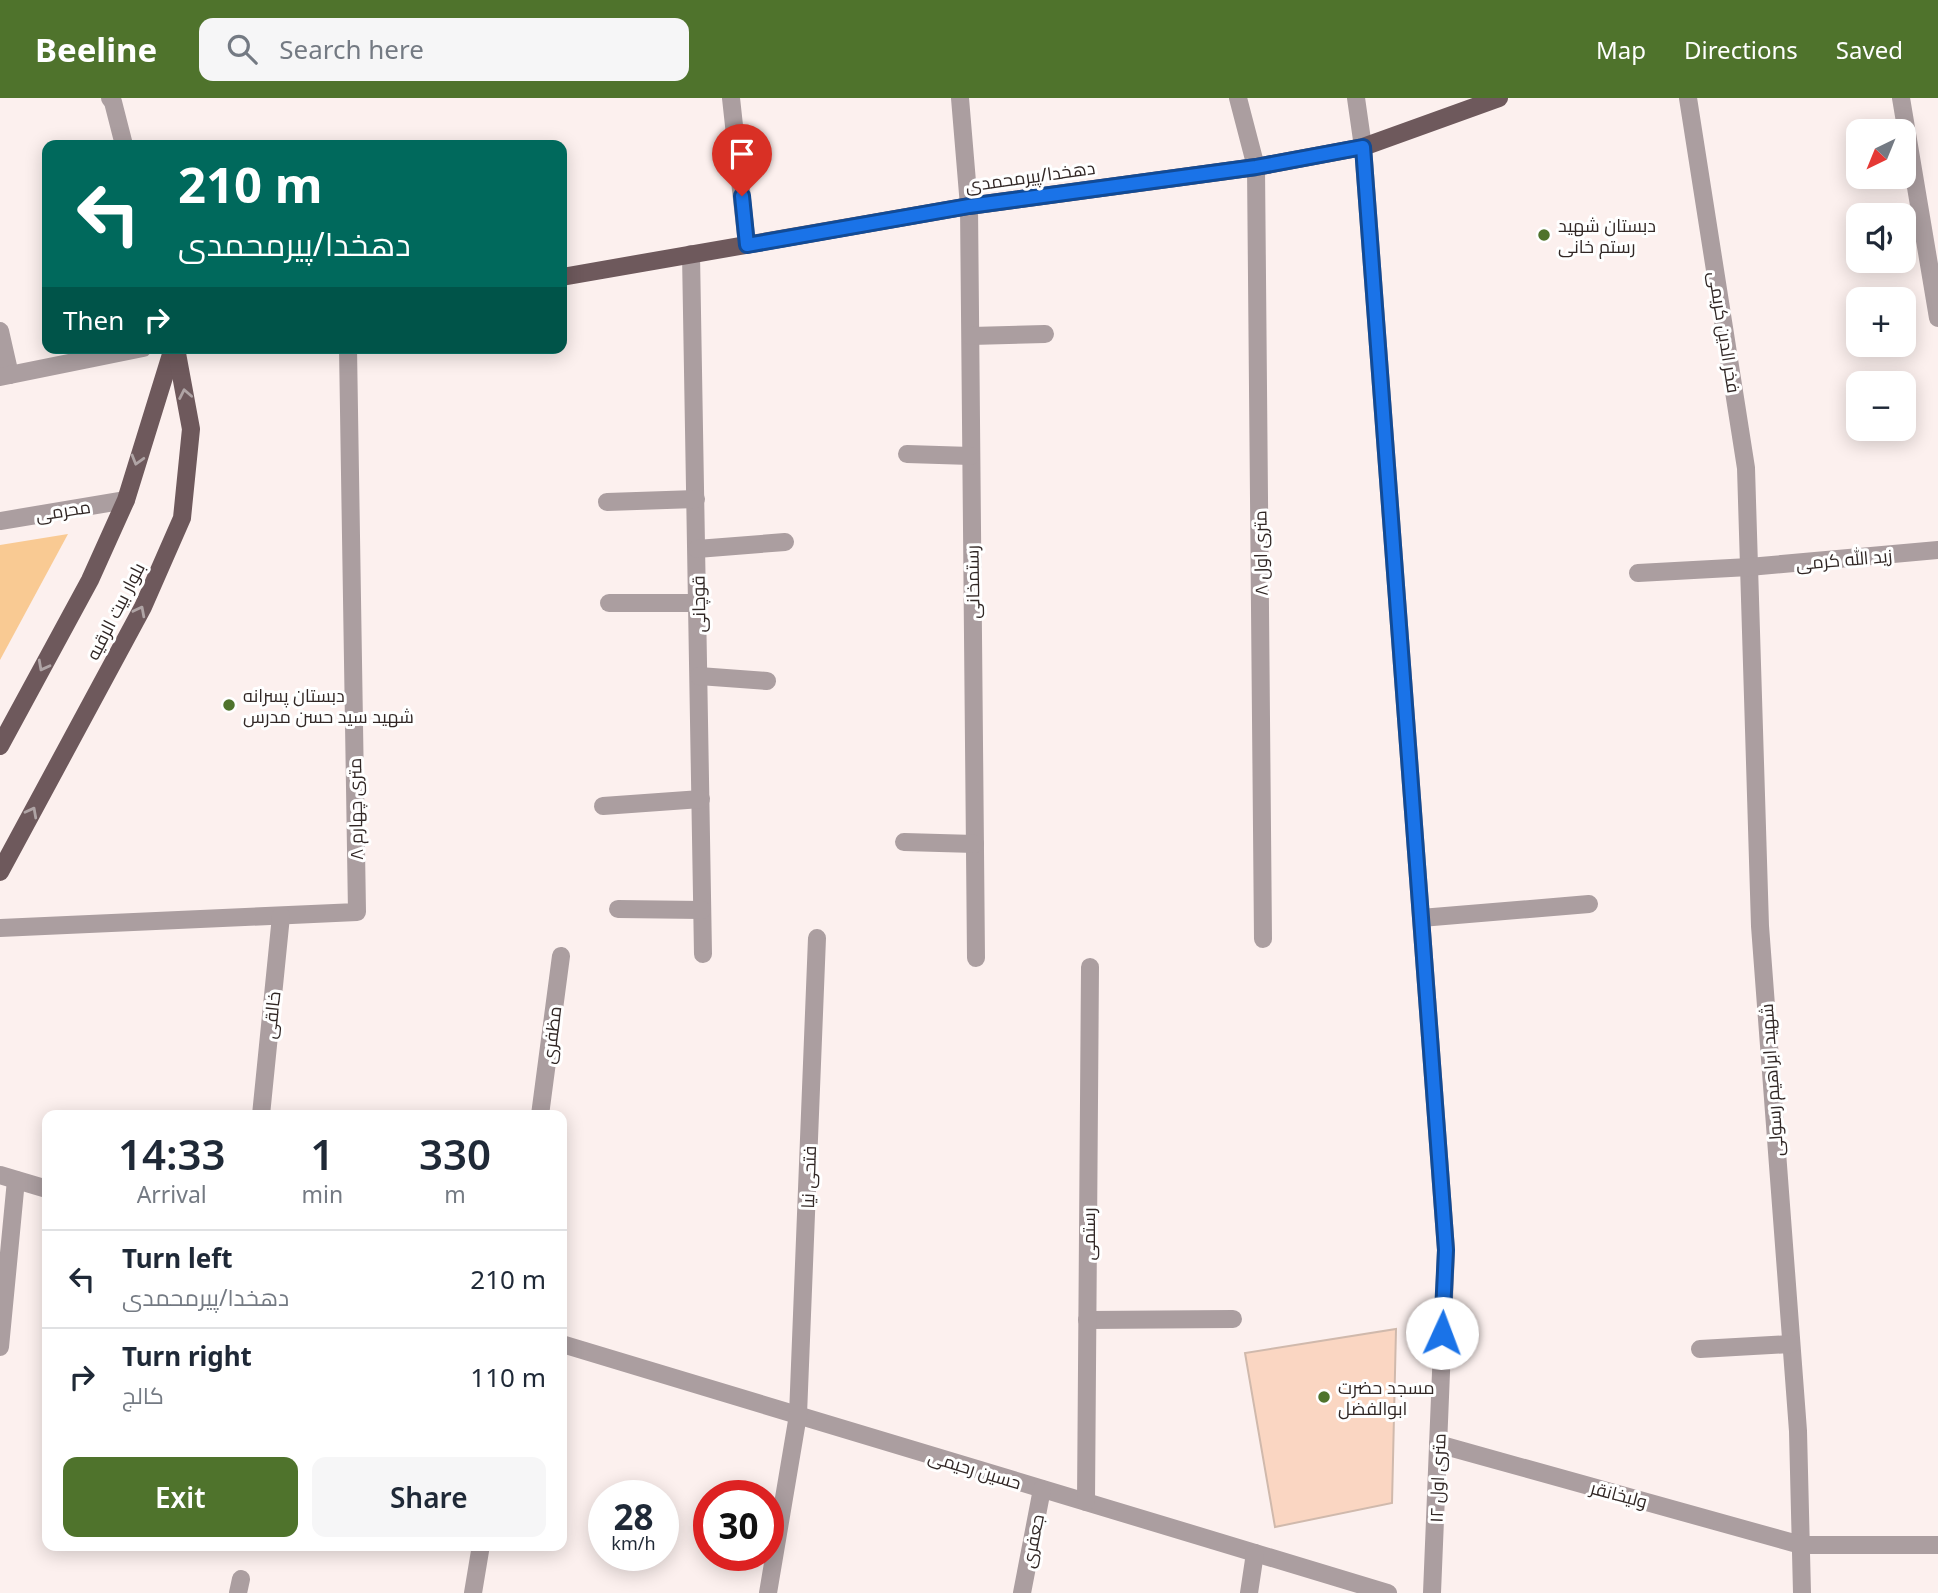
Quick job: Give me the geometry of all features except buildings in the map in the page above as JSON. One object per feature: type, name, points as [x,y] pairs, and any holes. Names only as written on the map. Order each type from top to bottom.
[{"type":"main road","name":"دهخدا/پیرمحمدی","points":[[567,276],[969,206],[1256,167],[1363,147],[1499,98]]},
{"type":"main road","name":"بلوار بیت الرقیه","points":[[0,746],[90,580],[125,500],[172,354]]},
{"type":"main road","name":"بلوار بیت الرقیه","points":[[0,872],[143,607],[183,518],[191,429],[175,354]]},
{"type":"street","points":[[731,98],[747,245]]},
{"type":"street","name":"رستمخانی","points":[[960,98],[969,206],[976,958]]},
{"type":"street","name":"۸ متری اول","points":[[1238,98],[1256,167],[1263,939]]},
{"type":"street","name":"۱۲ متری اول","points":[[1356,98],[1363,147],[1446,1250],[1432,1593]]},
{"type":"street","name":"فخر الدین کریمی","points":[[1688,98],[1746,468],[1749,567]]},
{"type":"street","points":[[1902,98],[1938,318]]},
{"type":"street","points":[[114,99],[123,140]]},
{"type":"street","name":"قوچانی","points":[[691,254],[703,954]]},
{"type":"street","points":[[0,331],[5,376],[113,354]]},
{"type":"street","points":[[971,336],[1045,334]]},
{"type":"street","name":"۸ متری چهارم","points":[[0,928],[357,912],[348,354]]},
{"type":"street","points":[[907,454],[971,456]]},
{"type":"street","points":[[607,502],[696,499]]},
{"type":"street","name":"محرمی","points":[[0,521],[125,500]]},
{"type":"street","points":[[696,549],[785,542]]},
{"type":"street","name":"زید الله کرمی","points":[[1638,573],[1749,567],[1938,550]]},
{"type":"street","name":"شهید ابراهیم رسولی","points":[[1749,567],[1760,926],[1798,1431],[1802,1593]]},
{"type":"street","points":[[609,603],[697,603]]},
{"type":"street","points":[[699,676],[767,681]]},
{"type":"street","points":[[603,806],[701,799]]},
{"type":"street","points":[[904,842],[975,844]]},
{"type":"street","points":[[1421,918],[1589,904]]},
{"type":"street","points":[[618,909],[702,910]]},
{"type":"street","name":"خالقی","points":[[262,1110],[281,915]]},
{"type":"street","name":"فتحی نیا","points":[[768,1593],[798,1415],[817,938]]},
{"type":"street","name":"مظفری","points":[[541,1110],[561,956]]},
{"type":"street","name":"رستمی","points":[[1086,1502],[1090,967]]},
{"type":"street","points":[[0,1347],[8,1177],[42,1187]]},
{"type":"street","points":[[1087,1320],[1234,1319]]},
{"type":"street","points":[[1700,1349],[1791,1344]]},
{"type":"street","name":"حسین رحیمی","points":[[567,1346],[1388,1593]]},
{"type":"street","name":"ولیخانقر","points":[[1438,1444],[1801,1545],[1938,1545]]},
{"type":"street","name":"جعفری","points":[[1022,1593],[1042,1489]]},
{"type":"street","points":[[473,1593],[480,1551]]},
{"type":"street","points":[[1249,1593],[1255,1553]]},
{"type":"shaded area","points":[[68,534],[0,660],[0,545]]},
{"type":"place","name":"دبستان شهید رستم خانی","points":[[1544,235]]},
{"type":"place","name":"دبستان پسرانه شهید سید حسن مدرس","points":[[229,705]]},
{"type":"place","name":"مسجد حضرت ابوالفضل","points":[[1324,1397]]},
{"type":"route","points":[[742,196],[747,245],[969,206],[1256,167],[1363,147],[1446,1250],[1442,1333]]}]
